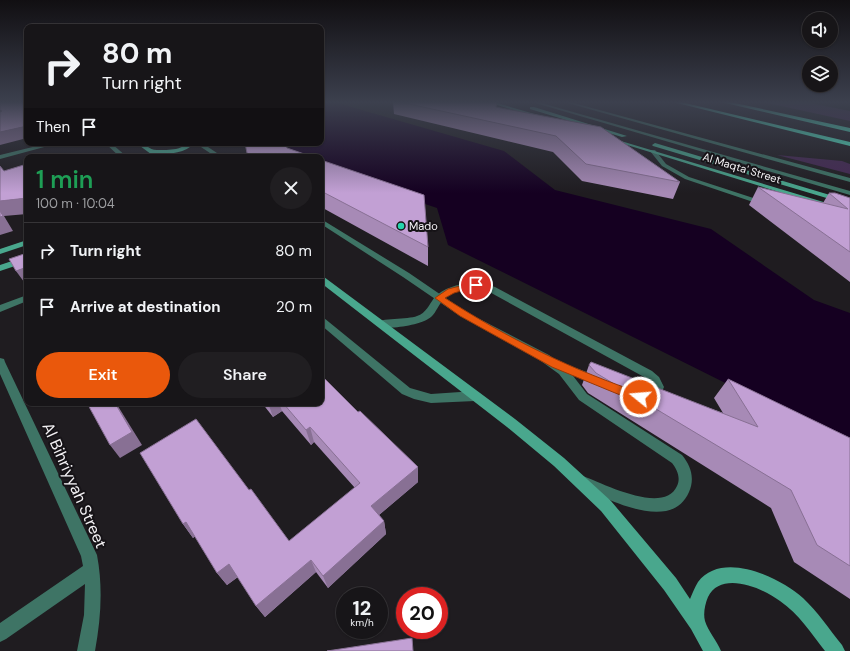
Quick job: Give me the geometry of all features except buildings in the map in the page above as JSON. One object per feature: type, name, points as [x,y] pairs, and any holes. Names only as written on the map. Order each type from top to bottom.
[{"type":"highway","points":[[780,132],[850,152]]},
{"type":"highway","points":[[803,132],[850,144]]},
{"type":"street","name":"Al Maqta' Street","points":[[597,132],[653,152],[850,212]]},
{"type":"street","name":"Al Maqta' Street","points":[[606,132],[850,203]]},
{"type":"street","points":[[641,132],[850,193]]},
{"type":"street","points":[[677,132],[850,180]]},
{"type":"street","points":[[0,157],[44,146]]},
{"type":"street","points":[[111,146],[121,154]]},
{"type":"street","points":[[143,146],[154,154]]},
{"type":"street","points":[[160,154],[175,151],[188,146]]},
{"type":"street","points":[[203,146],[215,154]]},
{"type":"street","points":[[653,152],[664,165],[687,178],[737,195],[775,205]]},
{"type":"street","points":[[754,165],[764,156]]},
{"type":"street","points":[[811,207],[834,207]]},
{"type":"street","points":[[324,223],[417,282],[463,314],[555,364],[607,385]]},
{"type":"street","points":[[0,252],[24,243]]},
{"type":"street","points":[[0,268],[24,260]]},
{"type":"street","points":[[324,281],[553,457],[606,506],[670,584],[697,624],[712,651]]},
{"type":"street","points":[[380,324],[408,322],[423,318],[433,309],[439,298],[451,291],[471,285],[482,285],[648,374],[655,380],[658,387],[656,393],[649,397],[640,397]]},
{"type":"street","points":[[0,309],[24,299]]},
{"type":"street","points":[[324,323],[406,391],[416,396],[426,399],[438,399],[475,396]]},
{"type":"street","name":"Al Bihriyyah Street","points":[[0,362],[89,555],[94,594],[92,624],[86,651]]},
{"type":"street","points":[[555,364],[583,397],[677,459],[686,475],[683,491],[676,500],[666,505],[653,506],[637,502],[578,480]]},
{"type":"street","points":[[0,633],[92,569]]},
{"type":"street","points":[[697,624],[697,603],[703,588],[715,578],[731,574],[750,576],[770,585],[796,603],[836,651]]},
{"type":"shaded area","points":[[324,132],[439,132],[504,151],[555,190],[711,229],[814,300],[850,313],[850,445],[448,245],[437,208],[324,170],[324,154],[294,154],[288,146],[324,146]]},
{"type":"shaded area","points":[[777,155],[842,161],[850,164],[850,174]]},
{"type":"place","name":"Mado","points":[[401,226]]},
{"type":"route","points":[[476,285],[451,291],[439,298],[463,314],[555,364],[640,397]]}]
